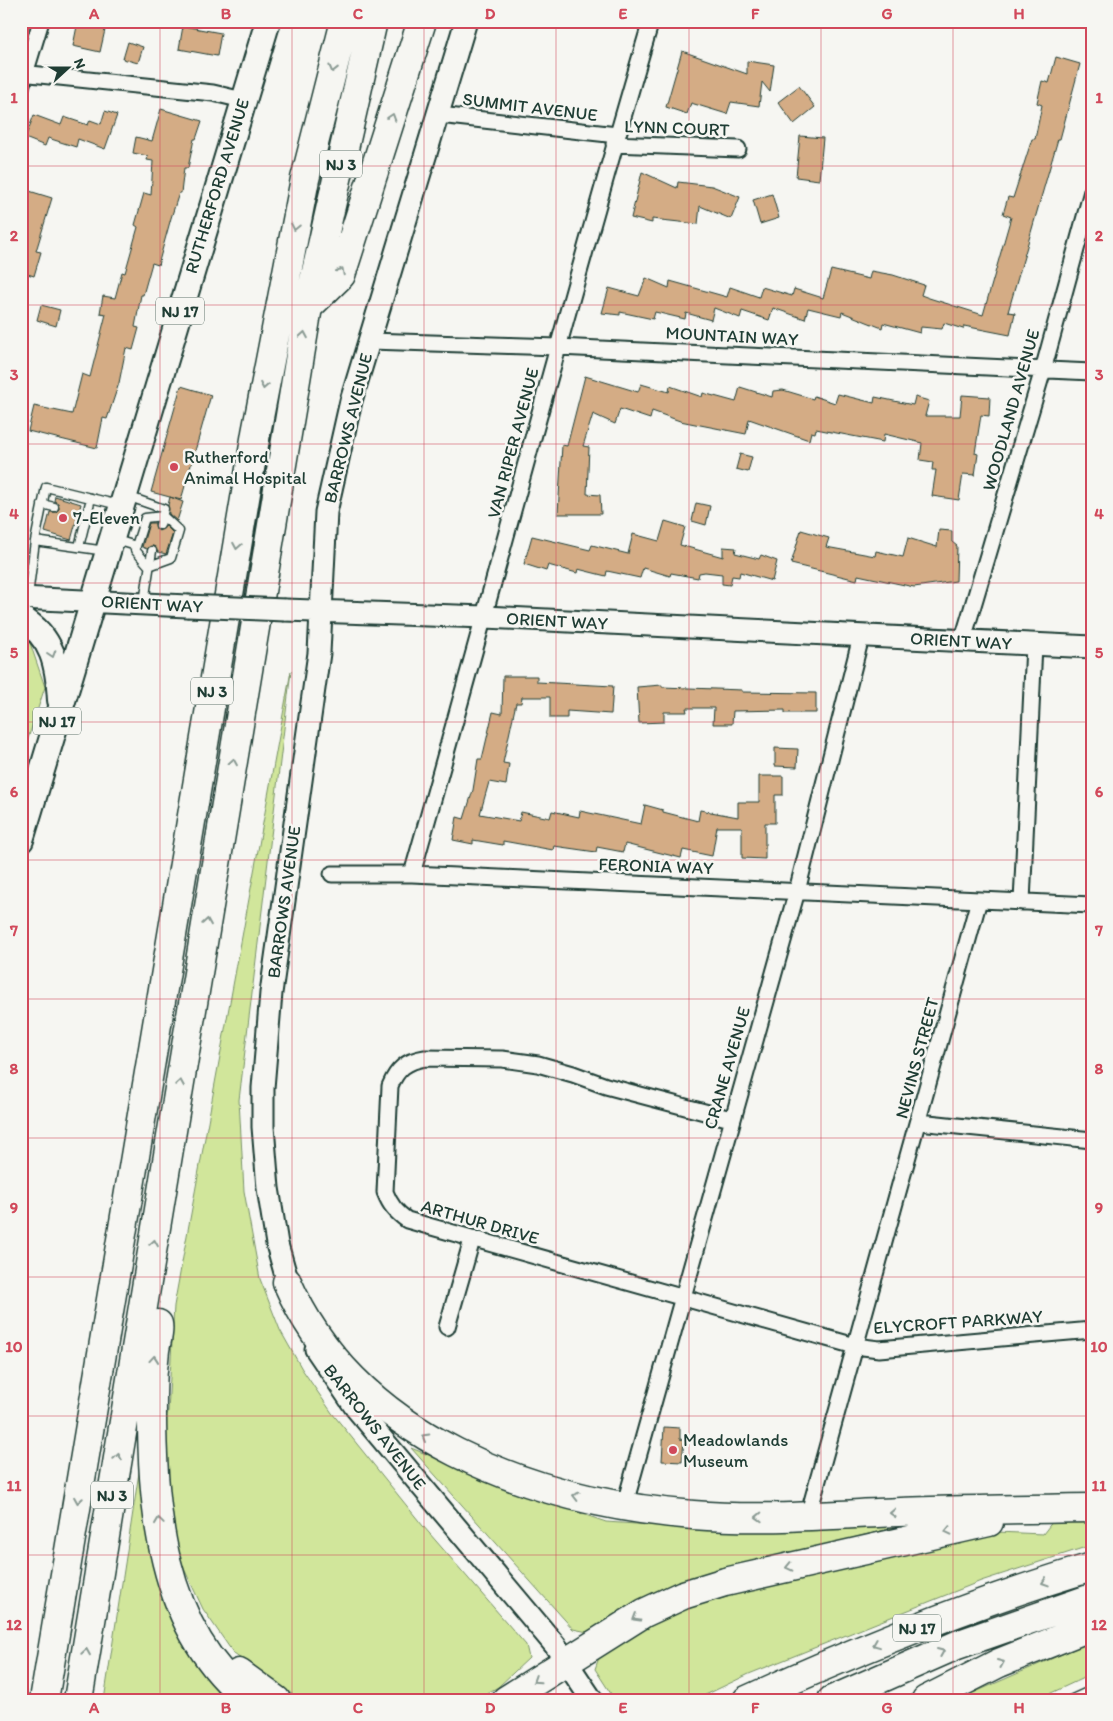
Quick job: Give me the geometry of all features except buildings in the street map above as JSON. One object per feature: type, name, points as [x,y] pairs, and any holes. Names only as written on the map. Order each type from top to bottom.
[{"type":"highway","name":"NJ 3","points":[[44,1700],[256,433],[305,179],[345,21]]},
{"type":"highway","name":"NJ 3","points":[[78,1700],[308,307],[373,21]]},
{"type":"highway","points":[[308,307],[341,275],[422,21]]},
{"type":"highway","points":[[287,1282],[304,1318],[320,1341],[352,1377],[399,1420],[448,1449],[499,1471],[564,1493],[624,1507],[723,1517],[1092,1508]]},
{"type":"highway","points":[[146,1291],[159,1328],[152,1390],[152,1448],[156,1503],[165,1558],[180,1604],[195,1634],[226,1677],[250,1700]]},
{"type":"highway","points":[[506,1700],[657,1606],[711,1586],[989,1522],[1064,1508]]},
{"type":"highway","points":[[165,1558],[184,1602],[212,1645],[245,1678],[276,1700]]},
{"type":"highway","name":"NJ 17","points":[[747,1700],[865,1648],[936,1620],[1092,1567]]},
{"type":"highway","name":"NJ 17","points":[[832,1700],[957,1645],[1092,1598]]},
{"type":"highway","points":[[926,1700],[999,1664],[1092,1626]]},
{"type":"main road","name":"RUTHERFORD AVENUE","points":[[21,840],[268,21]]},
{"type":"main road","points":[[23,605],[47,642],[57,670],[61,708]]},
{"type":"street","points":[[41,21],[23,78],[213,93],[243,100]]},
{"type":"street","name":"BARROWS AVENUE","points":[[466,21],[339,448],[326,512],[319,654],[272,984],[264,1068],[262,1108],[265,1168],[273,1226],[287,1282],[309,1336],[346,1395],[567,1661],[592,1700]]},
{"type":"street","name":"VAN RIPER AVENUE","points":[[412,874],[486,617],[558,347],[650,21]]},
{"type":"street","name":"SUMMIT AVENUE","points":[[439,115],[616,140]]},
{"type":"street","name":"LYNN COURT","points":[[616,140],[738,149]]},
{"type":"street","name":"WOODLAND AVENUE","points":[[963,640],[1092,191]]},
{"type":"street","name":"MOUNTAIN WAY","points":[[370,341],[558,347],[1092,372]]},
{"type":"street","name":"ORIENT WAY","points":[[23,605],[93,601],[321,612],[486,617],[1092,647]]},
{"type":"street","name":"CRANE AVENUE","points":[[624,1507],[683,1299],[731,1119],[797,891],[861,637]]},
{"type":"street","points":[[1022,902],[1034,644]]},
{"type":"street","name":"FERONIA WAY","points":[[332,874],[412,874],[979,900]]},
{"type":"street","points":[[979,900],[1092,906]]},
{"type":"street","name":"NEVINS STREET","points":[[808,1516],[854,1346],[919,1122],[979,900]]},
{"type":"street","name":"ARTHUR DRIVE","points":[[683,1299],[407,1220],[393,1208],[385,1192],[390,1086],[398,1070],[413,1060],[425,1058],[502,1060],[538,1064],[606,1086],[731,1119]]},
{"type":"street","points":[[919,1122],[1092,1140]]},
{"type":"street","points":[[447,1327],[472,1240]]},
{"type":"street","name":"ELYCROFT PARKWAY","points":[[683,1299],[854,1346],[879,1349],[1092,1330]]},
{"type":"lane","points":[[23,605],[35,540],[42,526],[42,504],[46,487],[91,498],[123,500],[164,508],[160,525]]},
{"type":"lane","points":[[79,547],[79,532],[84,513],[91,498]]},
{"type":"lane","points":[[42,504],[54,507]]},
{"type":"lane","points":[[162,516],[179,531],[171,558],[149,566],[136,550],[136,546],[145,518],[162,516]]},
{"type":"lane","points":[[35,540],[79,547],[136,546]]},
{"type":"lane","points":[[143,604],[152,550]]},
{"type":"lane","points":[[1070,1700],[1092,1690]]},
{"type":"green space","points":[[21,636],[28,637],[45,687],[21,760]]},
{"type":"green space","points":[[291,671],[239,1100],[244,1191],[260,1279],[280,1330],[302,1369],[332,1413],[423,1526],[526,1645],[529,1658],[498,1687],[475,1700],[304,1700],[286,1691],[234,1654],[203,1609],[170,1539],[159,1431],[168,1412],[174,1306]]},
{"type":"green space","points":[[411,1448],[536,1498],[606,1522],[711,1529],[904,1525],[731,1569],[588,1632],[573,1629]]},
{"type":"green space","points":[[140,1466],[149,1540],[238,1700],[104,1700]]},
{"type":"green space","points":[[1053,1521],[1092,1521],[1092,1545],[981,1581],[749,1674],[695,1700],[615,1700],[595,1669],[602,1649],[678,1610],[847,1565],[996,1532],[1043,1534]]},
{"type":"green space","points":[[1092,1641],[1092,1674],[1036,1700],[957,1700]]},
{"type":"place","name":"Rutherford Animal Hospital","points":[[174,467]]},
{"type":"place","name":"7-Eleven","points":[[63,518]]},
{"type":"place","name":"Meadowlands Museum","points":[[673,1450]]}]
